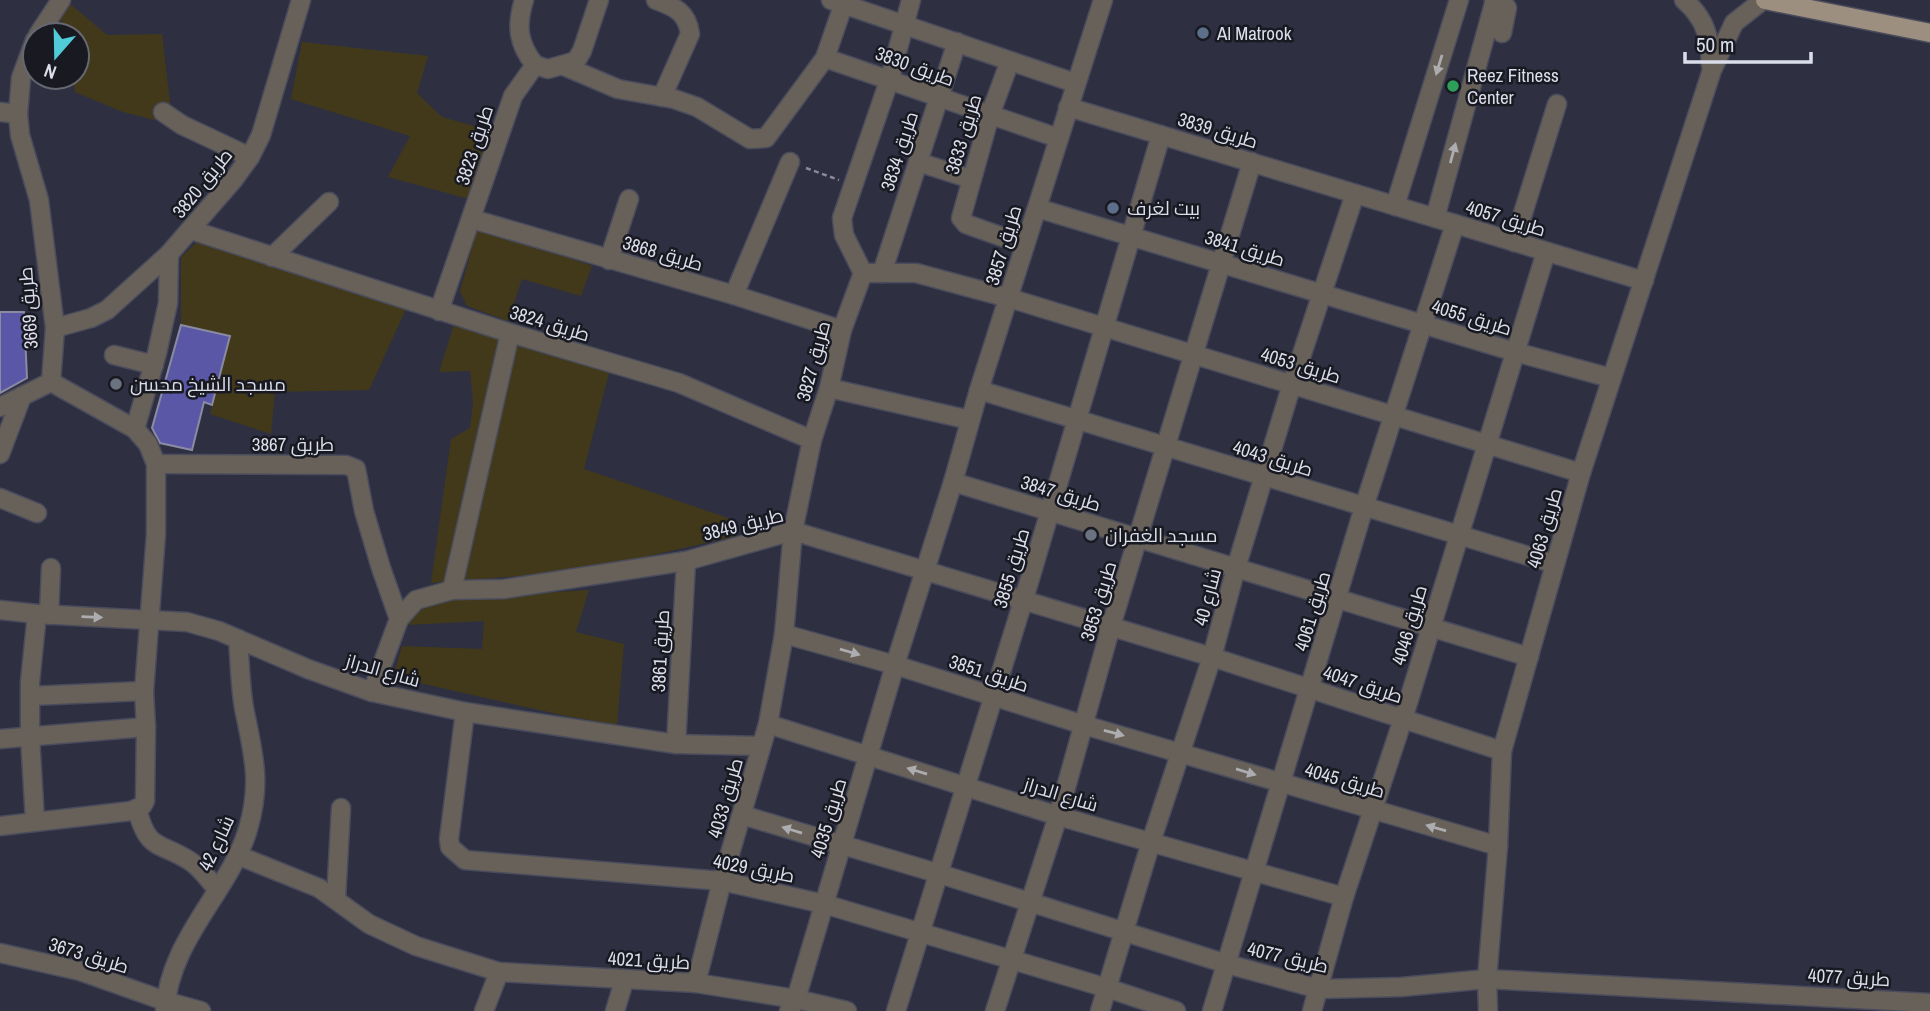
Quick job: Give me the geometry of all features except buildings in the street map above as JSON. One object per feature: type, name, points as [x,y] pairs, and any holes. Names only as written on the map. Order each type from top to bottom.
[{"type":"main road","points":[[1764,0],[1930,33]]},
{"type":"street","points":[[46,21],[61,0]]},
{"type":"street","points":[[524,0],[518,28],[520,43],[535,65],[548,69],[576,61],[599,0]]},
{"type":"street","points":[[656,0],[675,7],[685,15],[690,34],[662,97]]},
{"type":"street","points":[[863,273],[844,235],[842,218],[890,78],[911,0]]},
{"type":"street","name":"طريق 3857","points":[[868,756],[979,390],[1103,0]]},
{"type":"street","points":[[1395,206],[1458,0]]},
{"type":"street","points":[[1435,218],[1495,0],[1507,8],[1502,33]]},
{"type":"street","name":"طريق 4063","points":[[1684,0],[1700,16],[1706,27],[1710,40],[1712,69]]},
{"type":"street","name":"طريق 4063","points":[[1488,1011],[1486,979],[1498,846],[1502,751],[1581,473],[1712,69],[1734,23],[1764,0]]},
{"type":"street","name":"طريق 3820","points":[[55,328],[91,318],[107,310],[169,254],[250,158],[261,135],[297,1]]},
{"type":"street","points":[[564,66],[618,89],[685,102],[708,112],[750,139],[766,138],[825,58],[840,2],[905,27],[1075,83]]},
{"type":"street","name":"طريق 3834","points":[[881,273],[957,42]]},
{"type":"street","name":"طريق 3830","points":[[825,58],[890,78],[1058,138]]},
{"type":"street","name":"طريق 3833","points":[[1010,61],[990,115],[962,221],[1025,245]]},
{"type":"street","name":"طريق 3823","points":[[439,311],[513,96],[535,65]]},
{"type":"street","name":"طريق 3669","points":[[21,78],[18,114],[20,135],[39,200],[55,328],[51,382]]},
{"type":"street","points":[[1514,242],[1557,104]]},
{"type":"street","name":"طريق 3839","points":[[1068,107],[1355,194]]},
{"type":"street","points":[[0,112],[18,114]]},
{"type":"street","points":[[163,112],[182,125],[250,158]]},
{"type":"street","name":"طريق 3855","points":[[896,1011],[1024,599],[1161,135]]},
{"type":"street","points":[[734,295],[790,162]]},
{"type":"street","points":[[918,162],[971,179]]},
{"type":"street","name":"طريق 3853","points":[[995,1011],[1058,816],[1111,626],[1252,162]]},
{"type":"street","name":"طريق 4057","points":[[1355,194],[1644,281]]},
{"type":"street","name":"شارع 40","points":[[1100,1011],[1151,842],[1212,657],[1292,384],[1355,194]]},
{"type":"street","points":[[609,260],[629,199]]},
{"type":"street","points":[[272,257],[329,202]]},
{"type":"street","name":"طريق 3841","points":[[1037,208],[1321,293]]},
{"type":"street","name":"طريق 3868","points":[[472,219],[734,295],[842,330]]},
{"type":"street","name":"طريق 4061","points":[[1212,1011],[1392,416],[1455,224]]},
{"type":"street","name":"طريق 3824","points":[[191,230],[439,311],[679,383],[812,440]]},
{"type":"street","name":"طريق 4046","points":[[1312,1011],[1344,897],[1403,719],[1546,251]]},
{"type":"street","points":[[135,429],[154,365],[168,303],[169,254]]},
{"type":"street","name":"طريق 4053","points":[[863,273],[916,273],[1009,298],[1581,473]]},
{"type":"street","name":"طريق 3827","points":[[761,746],[768,724],[784,634],[793,531],[812,440],[829,388],[842,330],[863,273]]},
{"type":"street","name":"طريق 4055","points":[[1321,293],[1515,352],[1612,378]]},
{"type":"street","points":[[452,590],[510,333]]},
{"type":"street","points":[[114,355],[154,365]]},
{"type":"street","points":[[0,407],[51,382],[135,429],[148,444],[156,464],[156,534],[144,691],[145,792],[140,808],[141,826],[152,842],[193,863],[217,890]]},
{"type":"street","points":[[829,388],[970,420]]},
{"type":"street","name":"طريق 4043","points":[[979,390],[1555,564]]},
{"type":"street","points":[[0,454],[22,396]]},
{"type":"street","name":"طريق 3867","points":[[156,464],[346,465],[356,469],[364,511],[399,619]]},
{"type":"street","name":"طريق 3847","points":[[953,482],[1430,629],[1530,657]]},
{"type":"street","points":[[0,498],[37,513]]},
{"type":"street","name":"طريق 3849","points":[[399,619],[416,600],[452,590],[504,589],[685,561],[793,531],[1212,657]]},
{"type":"street","name":"طريق 3861","points":[[676,744],[685,561]]},
{"type":"street","points":[[35,821],[30,696],[51,568]]},
{"type":"street","name":"شارع الدراز","points":[[0,610],[43,615],[187,622],[238,639],[308,669],[372,692],[465,712],[676,744],[761,746]]},
{"type":"street","points":[[372,692],[399,619]]},
{"type":"street","name":"طريق 3851","points":[[784,634],[895,665],[1084,725],[1181,751]]},
{"type":"street","name":"شارع 42","points":[[165,1006],[178,961],[192,927],[237,855],[248,830],[252,811],[256,764],[244,708],[238,639]]},
{"type":"street","name":"طريق 4047","points":[[1212,657],[1502,751]]},
{"type":"street","points":[[30,696],[144,691]]},
{"type":"street","name":"طريق 4029","points":[[465,712],[449,839],[450,848],[456,855],[475,863],[722,881],[824,904],[1176,1011]]},
{"type":"street","name":"شارع الدراز","points":[[768,724],[1058,816],[1344,897]]},
{"type":"street","points":[[0,738],[146,727]]},
{"type":"street","name":"طريق 4033","points":[[696,983],[761,746]]},
{"type":"street","name":"طريق 4045","points":[[1181,751],[1498,846]]},
{"type":"street","name":"طريق 4035","points":[[793,1005],[868,756]]},
{"type":"street","points":[[2,822],[35,821],[140,808]]},
{"type":"street","points":[[336,899],[341,808]]},
{"type":"street","name":"طريق 4077","points":[[742,815],[1124,930],[1227,964],[1319,989],[1401,987],[1486,979],[1930,1003]]},
{"type":"street","name":"طريق 4021","points":[[237,855],[295,876],[336,899],[369,924],[416,946],[499,972],[696,983],[793,1005],[846,1011]]},
{"type":"street","name":"طريق 3673","points":[[0,953],[80,971],[165,1006],[201,1011]]},
{"type":"street","points":[[484,1011],[499,972]]},
{"type":"street","points":[[615,1011],[624,981]]},
{"type":"sand","points":[[69,3],[90,21],[61,21],[60,15]]},
{"type":"sand","points":[[91,22],[107,35],[162,34],[171,124],[123,112],[75,92],[91,91]]},
{"type":"sand","points":[[302,42],[428,56],[417,93],[442,117],[495,132],[469,199],[388,177],[410,136],[291,99]]},
{"type":"sand","points":[[478,226],[592,266],[581,296],[522,279],[508,321],[467,306],[460,291]]},
{"type":"sand","points":[[198,241],[406,309],[369,390],[275,392],[271,434],[210,414],[230,337],[181,325],[181,257]]},
{"type":"sand","points":[[454,324],[610,369],[584,469],[728,518],[737,536],[582,571],[431,583],[451,439],[470,428],[473,401],[470,371],[439,372]]},
{"type":"sand","points":[[589,590],[576,632],[624,644],[617,725],[393,677],[402,646],[482,649],[484,621],[406,625],[415,611],[444,599]]},
{"type":"place","name":"Al Matrook","points":[[1203,33]]},
{"type":"place","name":"Reez Fitness Center","points":[[1453,86]]},
{"type":"place","name":"بيت لغرف","points":[[1113,208]]},
{"type":"place","name":"مسجد الشيخ محسن","points":[[116,384]]},
{"type":"place","name":"مسجد الغفران","points":[[1091,535]]}]
